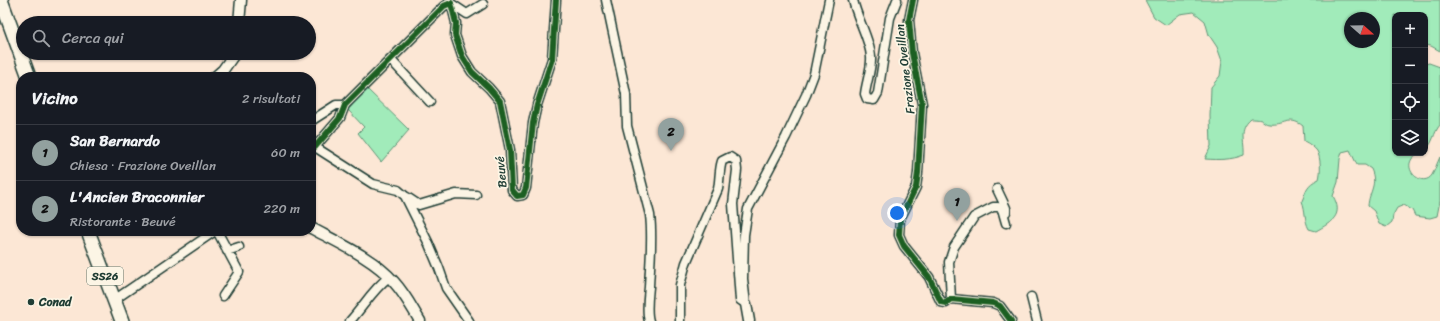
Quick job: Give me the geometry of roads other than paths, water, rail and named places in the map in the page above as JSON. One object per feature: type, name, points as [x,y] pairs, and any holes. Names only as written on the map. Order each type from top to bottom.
[{"type":"main road","points":[[1,0],[16,41]]},
{"type":"main road","points":[[23,60],[27,72]]},
{"type":"main road","name":"SS26","points":[[90,236],[122,321]]},
{"type":"street","points":[[240,16],[241,0]]},
{"type":"street","name":"Beuvé","points":[[449,2],[456,23],[456,35],[462,56],[472,72],[500,101],[510,150],[512,190],[516,196],[520,196],[526,188],[534,117],[552,59],[556,0]]},
{"type":"street","points":[[606,0],[626,94],[627,126],[650,215],[652,230],[648,293],[649,321]]},
{"type":"street","points":[[749,321],[743,279],[744,235],[748,209],[786,137],[806,95],[814,74],[829,0]]},
{"type":"street","name":"Frazione Oveillan","points":[[852,0],[870,48],[872,58],[865,94],[867,99],[874,100],[878,93],[890,18],[897,0]]},
{"type":"street","name":"Frazione Oveillan","points":[[913,0],[909,20],[922,104],[918,173],[916,186],[900,219],[899,235],[904,246],[928,276],[941,302],[946,304],[951,299],[993,303],[1000,306],[1011,321]]},
{"type":"street","points":[[316,145],[340,118],[345,104],[444,6],[449,2],[467,14],[483,4]]},
{"type":"street","points":[[221,72],[230,60]]},
{"type":"street","points":[[391,60],[430,102]]},
{"type":"street","points":[[316,118],[336,105],[345,104]]},
{"type":"street","points":[[316,150],[374,184],[398,190],[412,202],[419,205],[456,194],[476,195]]},
{"type":"street","points":[[680,321],[680,285],[686,263],[718,188],[720,180],[719,168],[722,161],[730,157],[736,162],[737,170],[733,204],[740,300],[746,304]]},
{"type":"street","points":[[951,299],[949,262],[954,248],[974,217],[993,207],[998,207],[1002,209],[1006,223],[1006,208],[997,189]]},
{"type":"street","points":[[405,196],[428,242],[446,288],[469,321]]},
{"type":"street","points":[[316,231],[352,250],[389,276],[403,293],[420,321]]},
{"type":"street","points":[[114,300],[209,236]]},
{"type":"street","points":[[219,236],[239,272],[223,296]]},
{"type":"street","points":[[227,251],[239,248]]},
{"type":"street","points":[[350,321],[378,286],[389,276]]},
{"type":"street","points":[[1031,296],[1036,321]]},
{"type":"place","name":"L'Ancien Braconnier","points":[[671,151]]},
{"type":"place","name":"San Bernardo","points":[[957,221]]},
{"type":"place","name":"Conad","points":[[31,302]]}]
